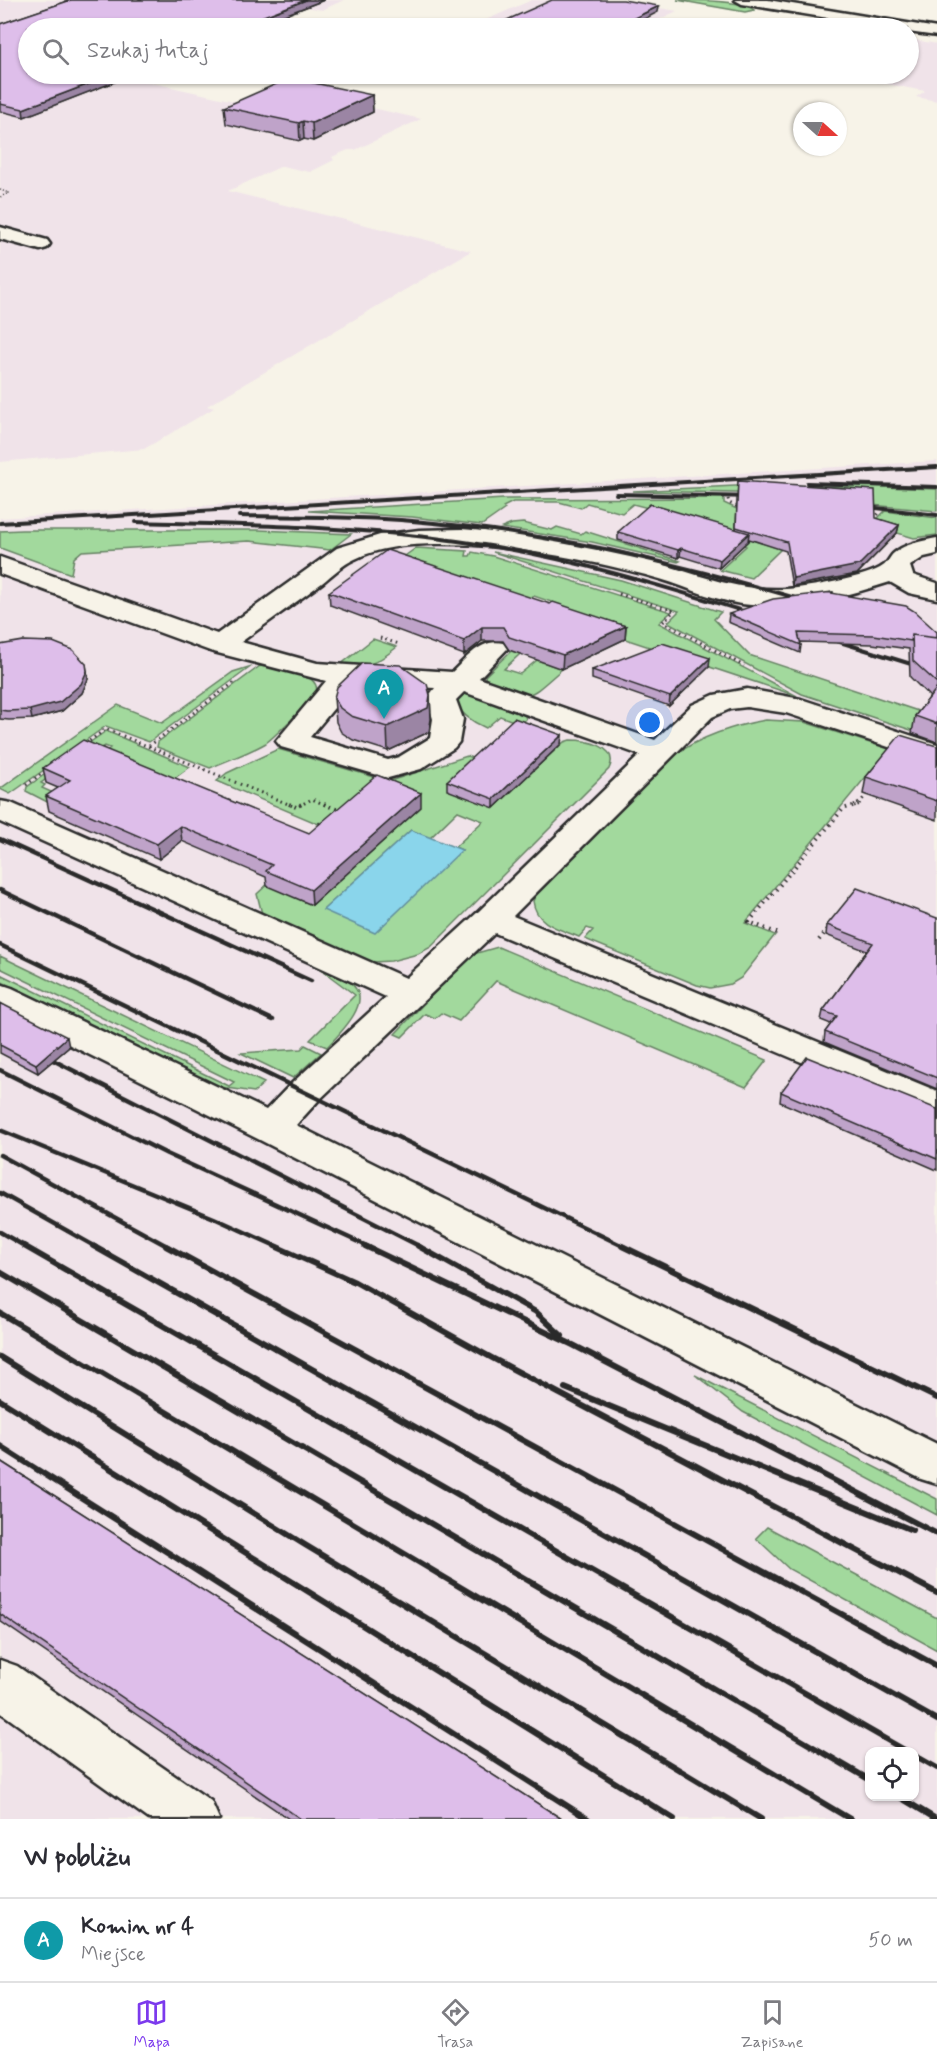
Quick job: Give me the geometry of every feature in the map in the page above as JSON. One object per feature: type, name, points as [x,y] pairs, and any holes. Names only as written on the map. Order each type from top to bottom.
[{"type":"street","points":[[742,0],[852,18]]},
{"type":"street","points":[[919,29],[937,32]]},
{"type":"street","points":[[0,233],[40,244]]},
{"type":"street","points":[[220,645],[346,553],[367,544],[394,539],[480,537],[530,544],[666,573],[749,597],[794,597],[831,592],[898,570]]},
{"type":"street","points":[[937,546],[917,549],[904,556],[897,565],[901,579],[918,587],[937,591]]},
{"type":"street","points":[[0,565],[220,645],[315,671],[346,675],[461,681],[660,752]]},
{"type":"street","points":[[346,675],[291,741],[388,770],[410,763],[444,742],[448,719],[441,698],[493,649]]},
{"type":"street","points":[[271,1129],[304,1093],[491,919],[702,711],[724,701],[747,698],[791,705],[937,754]]},
{"type":"street","points":[[0,810],[411,994]]},
{"type":"street","points":[[491,919],[937,1106]]},
{"type":"street","points":[[0,996],[271,1129],[937,1465]]},
{"type":"street","points":[[0,1683],[193,1819]]},
{"type":"path","points":[[0,190],[9,193],[0,197]]},
{"type":"path","points":[[728,499],[729,503],[749,513]]},
{"type":"path","points":[[872,520],[880,512]]},
{"type":"path","points":[[610,591],[674,611],[663,622],[752,670]]},
{"type":"path","points":[[149,746],[240,678]]},
{"type":"path","points":[[79,748],[106,729],[296,807],[312,799],[341,811]]},
{"type":"path","points":[[25,786],[52,767]]},
{"type":"path","points":[[777,933],[749,922],[843,809],[858,804],[866,795]]},
{"type":"path","points":[[319,824],[349,805]]},
{"type":"path","points":[[819,940],[832,923]]},
{"type":"shaded area","points":[[0,0],[344,0],[322,10],[306,7],[277,18],[18,18],[18,84],[158,84],[252,105],[288,89],[421,119],[355,150],[348,150],[332,157],[334,160],[310,172],[282,166],[228,191],[471,251],[207,406],[214,408],[144,449],[0,462]]},
{"type":"shaded area","points":[[532,0],[613,0],[677,11],[662,18],[490,18]]},
{"type":"shaded area","points":[[919,41],[937,44],[937,101],[916,97],[925,91],[887,84],[919,84]]},
{"type":"shaded area","points":[[937,461],[937,1819],[0,1819],[0,518]]},
{"type":"green space","points":[[677,0],[729,2],[754,10],[745,12]]},
{"type":"green space","points":[[735,486],[937,489],[937,511],[737,493],[633,491]]},
{"type":"green space","points":[[724,498],[724,503],[807,542],[786,544],[633,504],[622,513],[587,503],[581,508],[559,502],[513,502],[503,507],[505,509],[482,525],[412,517],[309,511],[504,499]]},
{"type":"green space","points":[[885,511],[937,518],[937,535],[914,538],[871,525]]},
{"type":"green space","points":[[523,523],[552,530],[557,527],[581,534],[585,531],[680,561],[592,542],[502,528]]},
{"type":"green space","points":[[259,530],[351,534],[330,550],[249,541],[82,551],[74,558],[71,574],[0,548],[0,531]]},
{"type":"green space","points":[[736,535],[781,549],[751,578],[720,570],[746,546],[729,541]]},
{"type":"green space","points":[[416,548],[467,551],[466,556],[470,556],[472,552],[493,556],[671,612],[659,623],[797,696],[577,623],[587,614],[534,596],[521,607],[402,558]]},
{"type":"green space","points":[[493,552],[621,580],[721,612],[714,619],[749,655],[927,714],[914,731],[802,694],[668,622],[679,611]]},
{"type":"green space","points":[[373,639],[397,647],[371,664],[340,665]]},
{"type":"green space","points":[[511,651],[520,654],[504,669],[520,674],[537,660],[562,669],[534,692],[527,694],[512,692],[486,681],[485,676]]},
{"type":"green space","points":[[252,666],[149,742],[106,726],[10,794],[0,789],[118,705],[162,723],[233,672]]},
{"type":"green space","points":[[260,666],[276,667],[305,675],[316,686],[316,694],[311,702],[266,743],[210,768],[157,747],[158,742]]},
{"type":"green space","points":[[469,691],[524,713],[526,719],[521,724],[500,716],[486,728],[481,726],[463,714],[453,701]]},
{"type":"green space","points":[[766,720],[804,722],[889,749],[745,923],[775,935],[741,978],[731,984],[710,988],[697,985],[585,939],[593,930],[587,928],[579,937],[550,925],[539,916],[533,901],[538,891],[674,756],[694,743],[718,733]]},
{"type":"green space","points":[[106,731],[190,767],[168,783],[105,752],[110,748],[105,746],[95,752],[83,753],[41,783],[45,785],[42,788],[58,795],[53,805],[26,791],[27,787]]},
{"type":"green space","points":[[577,740],[600,746],[610,755],[609,769],[431,947],[418,954],[391,961],[373,962],[262,914],[257,894],[328,828],[217,781],[227,773],[278,749],[381,779],[393,780],[467,756],[525,778],[564,742]],"holes":[[[458,811],[483,821],[455,847],[462,850],[323,910],[411,830],[430,838]]]},
{"type":"green space","points":[[498,947],[767,1060],[746,1087],[496,981],[459,1021],[441,1013],[435,1018],[425,1014],[402,1037],[395,1034],[470,955]]},
{"type":"green space","points":[[300,954],[337,973],[357,990],[359,1000],[355,1012],[345,1028],[327,1047],[310,1040],[355,995]]},
{"type":"green space","points":[[0,956],[264,1083],[254,1092],[214,1086],[0,981],[0,974],[229,1086],[234,1082],[0,968]]},
{"type":"green space","points":[[305,1045],[321,1053],[293,1078],[241,1053],[301,1049]]},
{"type":"green space","points":[[695,1375],[937,1499],[937,1515],[743,1412]]},
{"type":"green space","points":[[767,1527],[937,1618],[937,1650],[789,1569],[756,1538]]},
{"type":"water","points":[[411,830],[462,850],[375,933],[323,910]]},
{"type":"building","points":[[71,0],[306,0],[258,18],[18,18],[18,84],[89,84],[23,109],[0,104],[0,24]]},
{"type":"building","points":[[552,0],[623,0],[659,6],[634,18],[512,18]]},
{"type":"building","points":[[276,84],[319,84],[372,95],[312,123],[303,121],[299,123],[224,107]]},
{"type":"building","points":[[738,481],[875,490],[876,518],[899,525],[859,565],[793,578],[787,542],[736,527]]},
{"type":"building","points":[[650,504],[749,533],[720,560],[618,532]]},
{"type":"building","points":[[387,550],[550,604],[553,602],[626,626],[563,655],[509,637],[503,627],[482,627],[464,641],[329,592]]},
{"type":"building","points":[[833,592],[831,593],[906,606],[937,632],[937,638],[912,635],[911,641],[874,635],[798,633],[801,645],[729,614],[773,599]]},
{"type":"building","points":[[912,635],[937,638],[937,683],[913,661]]},
{"type":"building","points":[[23,641],[53,642],[73,650],[86,664],[87,671],[81,684],[60,702],[30,710],[0,710],[0,645]]},
{"type":"building","points":[[662,643],[710,658],[670,697],[592,670]]},
{"type":"building","points":[[362,663],[400,665],[427,684],[430,695],[428,708],[387,727],[351,716],[340,708],[334,698],[337,687]]},
{"type":"building","points":[[937,688],[937,724],[915,716]]},
{"type":"building","points":[[514,718],[562,735],[494,799],[447,781]]},
{"type":"building","points":[[900,735],[937,746],[937,801],[866,777]]},
{"type":"building","points":[[83,740],[309,833],[377,775],[421,793],[311,890],[266,871],[272,865],[180,826],[157,844],[46,796],[70,780],[43,768]]},
{"type":"building","points":[[857,888],[937,918],[937,1078],[825,1032],[837,1016],[823,1011],[873,943],[827,925]]},
{"type":"building","points":[[0,1003],[67,1037],[36,1064],[0,1045]]},
{"type":"building","points":[[807,1057],[937,1109],[937,1159],[781,1092]]},
{"type":"building","points":[[0,1461],[562,1819],[301,1819],[0,1614]]},
{"type":"railway","points":[[0,523],[937,467]]},
{"type":"railway","points":[[807,483],[937,487]]},
{"type":"railway","points":[[616,494],[754,497]]},
{"type":"railway","points":[[859,506],[937,515]]},
{"type":"railway","points":[[239,516],[391,519],[513,533],[662,562],[809,602]]},
{"type":"railway","points":[[136,522],[346,530],[471,543],[579,564],[756,615]]},
{"type":"railway","points":[[830,639],[937,672]]},
{"type":"railway","points":[[0,839],[311,981]]},
{"type":"railway","points":[[0,890],[273,1020]]},
{"type":"railway","points":[[0,945],[625,1247]]},
{"type":"railway","points":[[37,1052],[421,1247]]},
{"type":"railway","points":[[0,1070],[167,1154],[369,1247]]},
{"type":"railway","points":[[0,1130],[214,1218],[278,1247]]},
{"type":"railway","points":[[0,1155],[169,1247]]},
{"type":"railway","points":[[0,1193],[96,1247]]},
{"type":"railway","points":[[0,1232],[26,1247]]},
{"type":"railway","points":[[24,1246],[899,1747]]},
{"type":"railway","points":[[93,1246],[937,1720]]},
{"type":"railway","points":[[166,1246],[937,1666]]},
{"type":"railway","points":[[275,1246],[355,1282],[492,1358],[937,1593]]},
{"type":"railway","points":[[365,1246],[573,1345],[937,1534]]},
{"type":"railway","points":[[418,1246],[536,1312],[562,1336]]},
{"type":"railway","points":[[622,1246],[937,1398]]},
{"type":"railway","points":[[0,1272],[865,1777]]},
{"type":"railway","points":[[0,1313],[850,1819]]},
{"type":"railway","points":[[0,1357],[305,1545],[761,1819]]},
{"type":"railway","points":[[565,1388],[912,1530]]},
{"type":"railway","points":[[0,1400],[674,1819]]},
{"type":"railway","points":[[0,1446],[588,1819]]},
{"type":"railway","points":[[919,1758],[937,1768]]},
{"type":"railway","points":[[906,1801],[936,1819]]},
{"type":"place","name":"Komin nr 4","points":[[384,719]]}]
